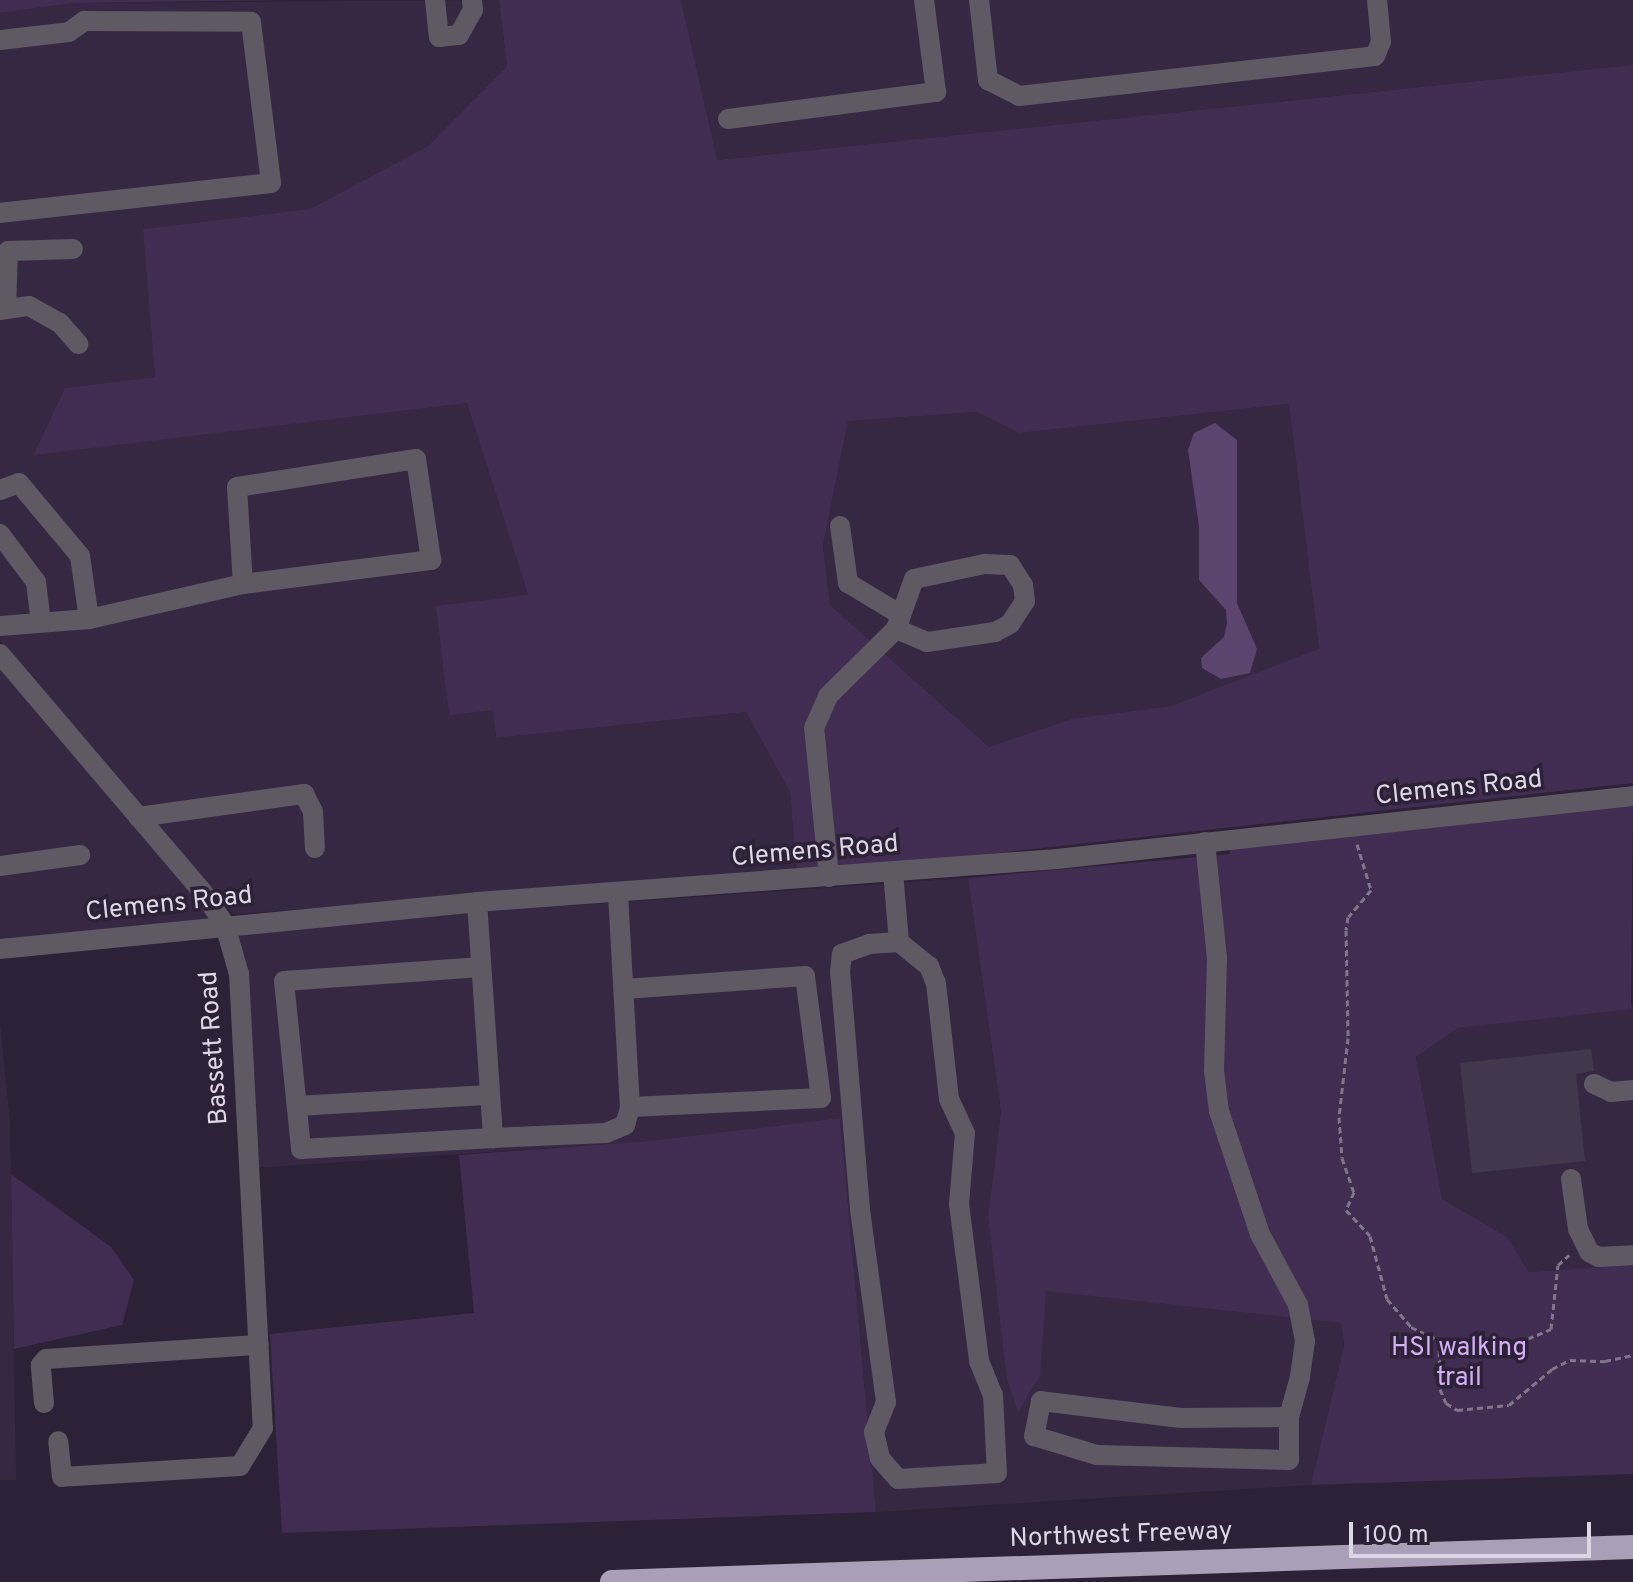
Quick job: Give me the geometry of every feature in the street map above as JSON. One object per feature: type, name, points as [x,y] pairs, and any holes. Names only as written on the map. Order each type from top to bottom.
[{"type":"highway","name":"Northwest Freeway","points":[[612,1582],[1633,1547]]},
{"type":"street","points":[[435,0],[439,37],[459,35],[473,10],[472,0]]},
{"type":"street","points":[[728,119],[936,92],[924,0]]},
{"type":"street","points":[[979,0],[988,80],[1019,96],[1375,56],[1381,42],[1377,0]]},
{"type":"street","points":[[0,40],[69,32],[84,21],[251,22],[271,183],[0,213]]},
{"type":"street","points":[[73,249],[8,251],[3,309],[29,306],[60,323],[78,344]]},
{"type":"street","points":[[0,626],[89,619],[243,584],[431,560],[416,459],[237,487],[243,584]]},
{"type":"street","points":[[0,490],[19,483],[80,556],[89,619]]},
{"type":"street","points":[[829,877],[814,728],[828,696],[898,622],[914,579],[1010,565],[1023,585],[1025,601],[1010,624],[995,632],[927,642],[898,622],[848,583],[840,526]]},
{"type":"street","points":[[0,534],[36,582],[41,623]]},
{"type":"street","name":"Bassett Road","points":[[1,657],[138,817],[225,925],[239,974],[263,1428],[240,1466],[62,1477],[58,1441]]},
{"type":"street","points":[[138,817],[304,794],[313,812],[315,848]]},
{"type":"street","name":"Clemens Road","points":[[0,949],[477,902],[893,872],[1633,796]]},
{"type":"street","points":[[1205,842],[1217,958],[1214,1071],[1219,1111],[1260,1234],[1298,1305],[1305,1341],[1289,1417],[1289,1460],[1097,1455],[1034,1436],[1041,1401],[1181,1418],[1289,1417]]},
{"type":"street","points":[[0,866],[80,855]]},
{"type":"street","points":[[893,872],[899,942],[929,966],[936,983],[949,1099],[965,1133],[959,1204],[979,1361],[993,1395],[997,1473],[898,1479],[880,1458],[874,1432],[886,1402],[860,1209],[840,972],[842,954],[869,944],[899,942]]},
{"type":"street","points":[[481,967],[284,981],[301,1149],[606,1133],[625,1125],[630,1107],[618,894]]},
{"type":"street","points":[[477,902],[493,1138]]},
{"type":"street","points":[[624,989],[805,976],[821,1098],[630,1107]]},
{"type":"street","points":[[1594,1084],[1611,1092],[1633,1090]]},
{"type":"street","points":[[297,1106],[490,1095]]},
{"type":"street","points":[[1571,1179],[1583,1243],[1599,1257],[1633,1255]]},
{"type":"street","points":[[44,1403],[41,1365],[46,1359],[259,1345]]},
{"type":"path","points":[[1357,844],[1371,890],[1348,917],[1346,930],[1348,1038],[1339,1117],[1342,1158],[1354,1192],[1346,1210],[1370,1236],[1387,1299],[1411,1327],[1439,1340],[1479,1343],[1492,1351],[1544,1334],[1556,1317],[1558,1265],[1583,1243]]},
{"type":"path","points":[[1439,1340],[1440,1389],[1446,1403],[1457,1410],[1493,1411],[1509,1405],[1552,1369],[1570,1360],[1605,1361],[1633,1355]]},
{"type":"shaded area","points":[[499,0],[507,66],[428,146],[310,209],[144,229],[155,377],[65,388],[33,454],[467,403],[528,595],[493,710],[496,738],[746,712],[790,792],[797,875],[233,914],[0,640],[0,13],[73,3]]},
{"type":"shaded area","points":[[681,0],[1633,0],[1633,65],[716,160]]},
{"type":"shaded area","points":[[1289,404],[1319,650],[1171,706],[1071,719],[989,747],[830,605],[823,546],[848,421],[977,412],[1019,433]]},
{"type":"shaded area","points":[[1215,423],[1237,440],[1237,603],[1257,649],[1250,673],[1221,679],[1202,668],[1201,658],[1224,637],[1227,623],[1226,610],[1199,580],[1199,527],[1188,450],[1194,433]]},
{"type":"shaded area","points":[[0,668],[215,919],[0,944]]},
{"type":"shaded area","points":[[968,878],[1001,1112],[988,1217],[997,1285],[1341,1323],[1344,1345],[1311,1485],[876,1512],[840,1118],[649,1141],[240,1169],[230,978],[218,930]]},
{"type":"shaded area","points":[[1633,1005],[1633,1265],[1529,1272],[1506,1237],[1442,1199],[1416,1056],[1458,1028]]},
{"type":"shaded area","points":[[0,1023],[10,1122],[16,1480],[0,1480]]},
{"type":"green space","points":[[0,0],[288,0],[73,3],[0,13]]},
{"type":"green space","points":[[499,0],[681,0],[717,160],[1633,65],[1633,783],[797,875],[790,792],[746,712],[496,738],[493,710],[449,715],[436,606],[528,595],[467,403],[33,455],[65,388],[155,377],[143,229],[310,209],[428,146],[507,66]],"holes":[[[1289,404],[1319,649],[1171,706],[1071,719],[989,747],[830,605],[823,546],[848,421],[977,412],[1019,433]]]},
{"type":"green space","name":"HSI walking trail","points":[[1633,805],[1631,1009],[1458,1028],[1416,1057],[1442,1199],[1507,1237],[1529,1272],[1633,1265],[1633,1474],[1311,1485],[1344,1345],[1341,1323],[1046,1291],[1040,1376],[1018,1412],[1007,1379],[988,1217],[1001,1112],[968,878],[1230,854],[1228,840],[1368,835]]},
{"type":"green space","points":[[840,1118],[876,1512],[282,1533],[270,1334],[474,1313],[459,1155],[649,1141]]},
{"type":"green space","points":[[11,1174],[111,1247],[134,1280],[122,1325],[14,1349]]},
{"type":"building","points":[[1591,1049],[1594,1071],[1576,1074],[1585,1161],[1472,1173],[1460,1063]]}]
